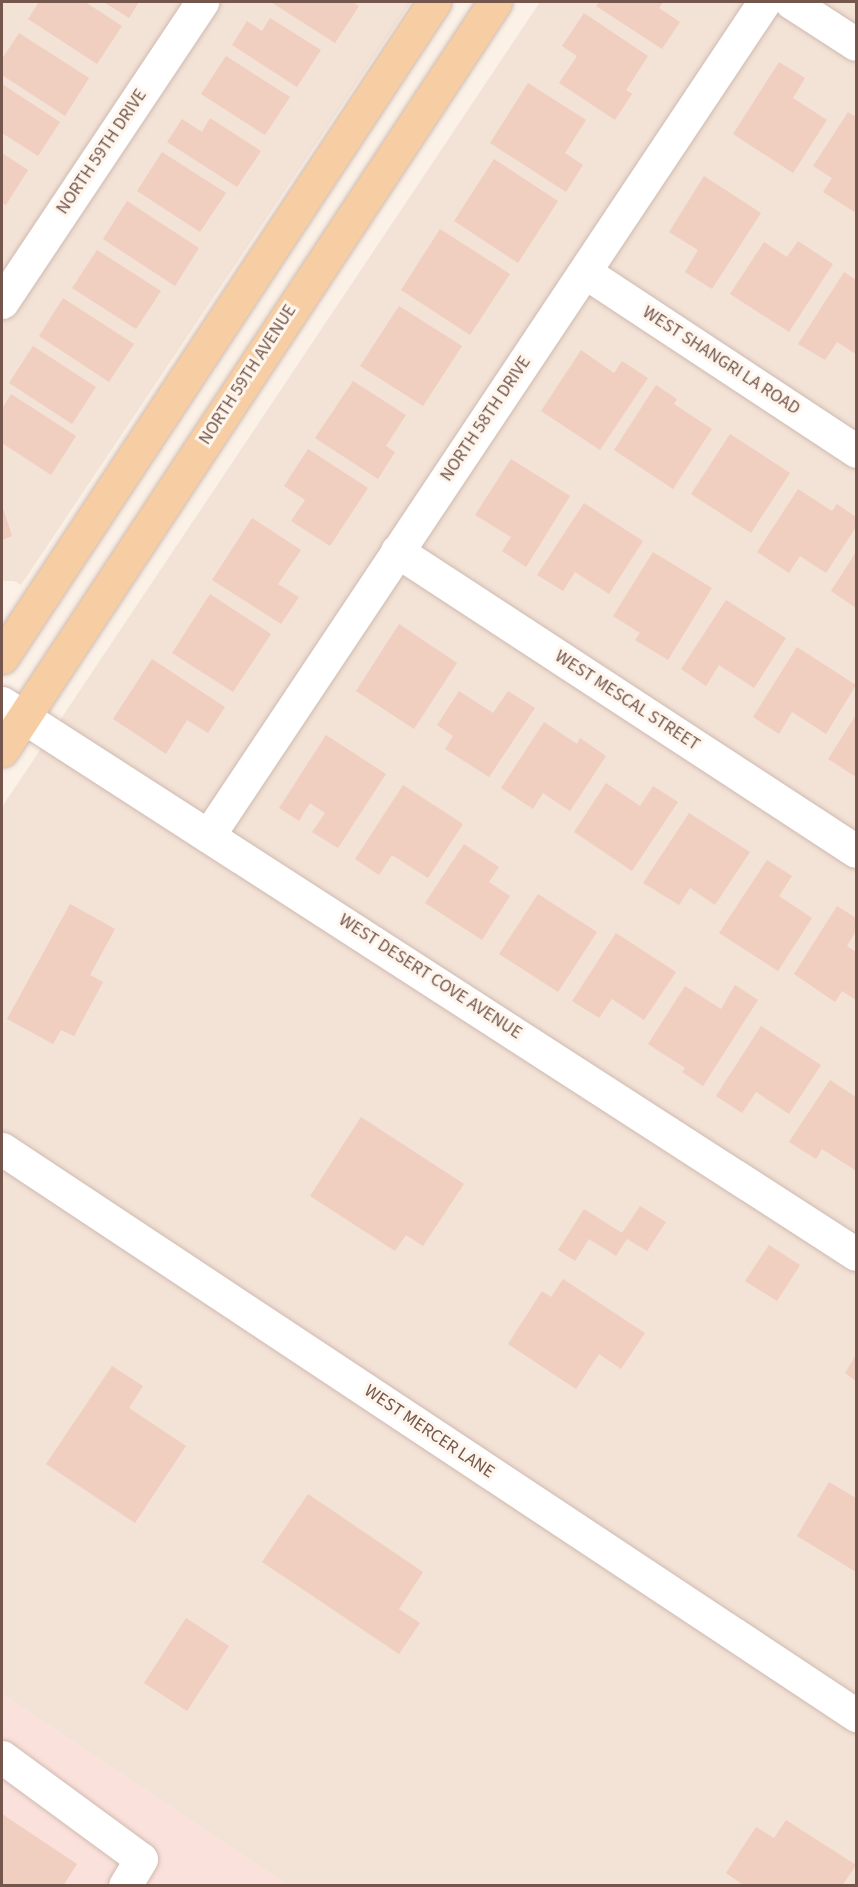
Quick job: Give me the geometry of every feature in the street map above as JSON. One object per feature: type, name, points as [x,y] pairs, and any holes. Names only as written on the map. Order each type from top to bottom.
[{"type":"main road","points":[[2,657],[434,2]]},
{"type":"main road","name":"NORTH 59TH AVENUE","points":[[2,750],[12,710],[495,2]]},
{"type":"street","name":"NORTH 59TH DRIVE","points":[[2,302],[202,2]]},
{"type":"street","name":"NORTH 58TH DRIVE","points":[[208,836],[764,2]]},
{"type":"street","points":[[791,2],[856,44]]},
{"type":"street","name":"WEST SHANGRI LA ROAD","points":[[585,272],[856,451]]},
{"type":"street","name":"WEST MESCAL STREET","points":[[397,551],[856,851]]},
{"type":"street","name":"WEST DESERT COVE AVENUE","points":[[12,710],[856,1254]]},
{"type":"street","name":"WEST MERCER LANE","points":[[2,1149],[856,1715]]},
{"type":"street","points":[[2,1757],[141,1859],[125,1886]]},
{"type":"shaded area","points":[[2,2],[411,2],[21,585],[14,581],[2,581]]},
{"type":"shaded area","points":[[540,2],[856,2],[856,1885],[287,1885],[2,1694],[2,807]]},
{"type":"shaded area","points":[[2,1694],[287,1885],[2,1885]]},
{"type":"building","points":[[39,2],[85,2],[122,26],[97,64],[28,19]]},
{"type":"building","points":[[104,2],[139,2],[129,18]]},
{"type":"building","points":[[271,2],[352,2],[359,6],[335,43]]},
{"type":"building","points":[[599,2],[663,2],[659,8],[680,22],[662,49],[596,6]]},
{"type":"building","points":[[584,13],[648,56],[626,90],[632,94],[615,120],[559,83],[577,56],[562,46]]},
{"type":"building","points":[[270,18],[321,50],[297,87],[232,45],[247,21],[262,31]]},
{"type":"building","points":[[19,33],[89,78],[65,116],[2,75],[2,59]]},
{"type":"building","points":[[226,56],[290,97],[265,135],[201,94]]},
{"type":"building","points":[[779,62],[805,78],[793,98],[827,120],[793,173],[733,134]]},
{"type":"building","points":[[528,83],[586,120],[565,153],[583,165],[566,192],[490,143]]},
{"type":"building","points":[[2,84],[60,122],[38,156],[2,133]]},
{"type":"building","points":[[848,112],[856,117],[856,213],[823,192],[832,178],[813,166]]},
{"type":"building","points":[[210,118],[261,151],[237,187],[167,142],[182,119],[202,132]]},
{"type":"building","points":[[162,152],[226,193],[200,232],[137,191]]},
{"type":"building","points":[[2,153],[28,170],[6,205],[2,203]]},
{"type":"building","points":[[494,159],[558,201],[518,263],[454,221]]},
{"type":"building","points":[[704,176],[761,213],[712,289],[685,272],[698,250],[669,232]]},
{"type":"building","points":[[127,201],[199,248],[175,286],[103,239]]},
{"type":"building","points":[[440,229],[510,274],[470,335],[401,290]]},
{"type":"building","points":[[798,241],[833,264],[789,332],[730,294],[764,242],[787,257]]},
{"type":"building","points":[[97,250],[161,291],[136,329],[72,288]]},
{"type":"building","points":[[844,272],[856,280],[856,354],[837,342],[825,360],[798,344]]},
{"type":"building","points":[[63,298],[134,344],[109,382],[39,336]]},
{"type":"building","points":[[399,306],[462,346],[423,406],[360,366]]},
{"type":"building","points":[[33,346],[96,387],[72,424],[9,383]]},
{"type":"building","points":[[581,350],[614,373],[622,361],[648,378],[600,450],[541,411]]},
{"type":"building","points":[[353,381],[406,415],[386,446],[395,452],[378,479],[315,438]]},
{"type":"building","points":[[656,385],[677,399],[674,404],[712,429],[673,489],[614,450]]},
{"type":"building","points":[[11,394],[76,436],[51,475],[2,443],[2,409]]},
{"type":"building","points":[[730,434],[790,473],[751,533],[691,494]]},
{"type":"building","points":[[308,449],[368,488],[330,546],[291,521],[305,500],[284,486]]},
{"type":"building","points":[[511,459],[570,496],[526,567],[502,551],[511,537],[475,515]]},
{"type":"building","points":[[798,489],[832,511],[837,504],[856,517],[856,527],[826,573],[800,556],[789,573],[757,552]]},
{"type":"building","points":[[584,503],[643,541],[609,594],[575,572],[563,591],[537,575]]},
{"type":"building","points":[[2,505],[12,536],[2,540]]},
{"type":"building","points":[[252,518],[301,550],[278,584],[299,597],[281,624],[212,580]]},
{"type":"building","points":[[653,552],[712,588],[668,660],[635,640],[640,633],[613,616]]},
{"type":"building","points":[[856,552],[856,608],[831,591]]},
{"type":"building","points":[[210,594],[271,634],[233,692],[172,653]]},
{"type":"building","points":[[726,600],[786,638],[754,688],[719,665],[706,686],[681,669]]},
{"type":"building","points":[[399,624],[457,663],[414,729],[356,691]]},
{"type":"building","points":[[797,647],[856,685],[826,734],[792,712],[779,734],[753,717]]},
{"type":"building","points":[[152,659],[225,707],[208,733],[187,720],[166,754],[113,719]]},
{"type":"building","points":[[459,691],[493,713],[508,691],[535,708],[489,777],[445,749],[453,736],[437,725]]},
{"type":"building","points":[[856,715],[856,777],[828,759]]},
{"type":"building","points":[[544,722],[577,744],[580,738],[606,756],[570,811],[543,793],[533,809],[501,788]]},
{"type":"building","points":[[326,735],[386,774],[338,848],[312,832],[325,813],[310,803],[299,821],[279,808]]},
{"type":"building","points":[[606,783],[640,806],[653,786],[678,802],[632,871],[574,832]]},
{"type":"building","points":[[403,785],[463,824],[428,878],[392,855],[379,875],[355,859]]},
{"type":"building","points":[[689,813],[750,852],[715,905],[690,888],[679,905],[643,883]]},
{"type":"building","points":[[464,844],[499,867],[489,882],[510,896],[482,940],[425,903]]},
{"type":"building","points":[[767,860],[792,876],[779,896],[812,918],[778,971],[719,933]]},
{"type":"building","points":[[538,894],[597,932],[558,992],[499,954]]},
{"type":"building","points":[[70,904],[115,929],[90,975],[103,982],[74,1036],[61,1030],[53,1044],[7,1019]]},
{"type":"building","points":[[837,906],[856,918],[856,931],[847,946],[856,952],[856,1000],[842,991],[835,1002],[794,974]]},
{"type":"building","points":[[616,933],[676,972],[644,1020],[612,999],[599,1018],[572,1001]]},
{"type":"building","points":[[735,985],[758,1000],[703,1086],[682,1072],[685,1068],[648,1044],[685,986],[721,1009]]},
{"type":"building","points":[[761,1026],[821,1065],[789,1114],[756,1092],[742,1113],[716,1096]]},
{"type":"building","points":[[830,1080],[856,1097],[855,1170],[822,1149],[816,1159],[789,1142]]},
{"type":"building","points":[[361,1117],[464,1184],[423,1246],[406,1235],[395,1251],[310,1196]]},
{"type":"building","points":[[640,1206],[666,1222],[647,1251],[627,1239],[616,1256],[589,1239],[575,1261],[558,1250],[584,1209],[622,1233]]},
{"type":"building","points":[[769,1245],[800,1265],[777,1301],[745,1281]]},
{"type":"building","points":[[563,1279],[645,1333],[621,1369],[599,1354],[576,1389],[508,1344],[542,1291],[551,1297]]},
{"type":"building","points":[[856,1355],[856,1381],[845,1373]]},
{"type":"building","points":[[112,1366],[143,1386],[129,1408],[186,1446],[135,1523],[46,1464]]},
{"type":"building","points":[[829,1482],[856,1498],[856,1572],[797,1536]]},
{"type":"building","points":[[308,1494],[423,1572],[399,1609],[420,1623],[399,1654],[262,1562]]},
{"type":"building","points":[[186,1618],[229,1646],[187,1711],[144,1683]]},
{"type":"building","points":[[2,1814],[77,1864],[63,1886],[2,1886]]},
{"type":"building","points":[[786,1820],[856,1865],[842,1886],[745,1886],[726,1873],[756,1827],[774,1838]]}]
